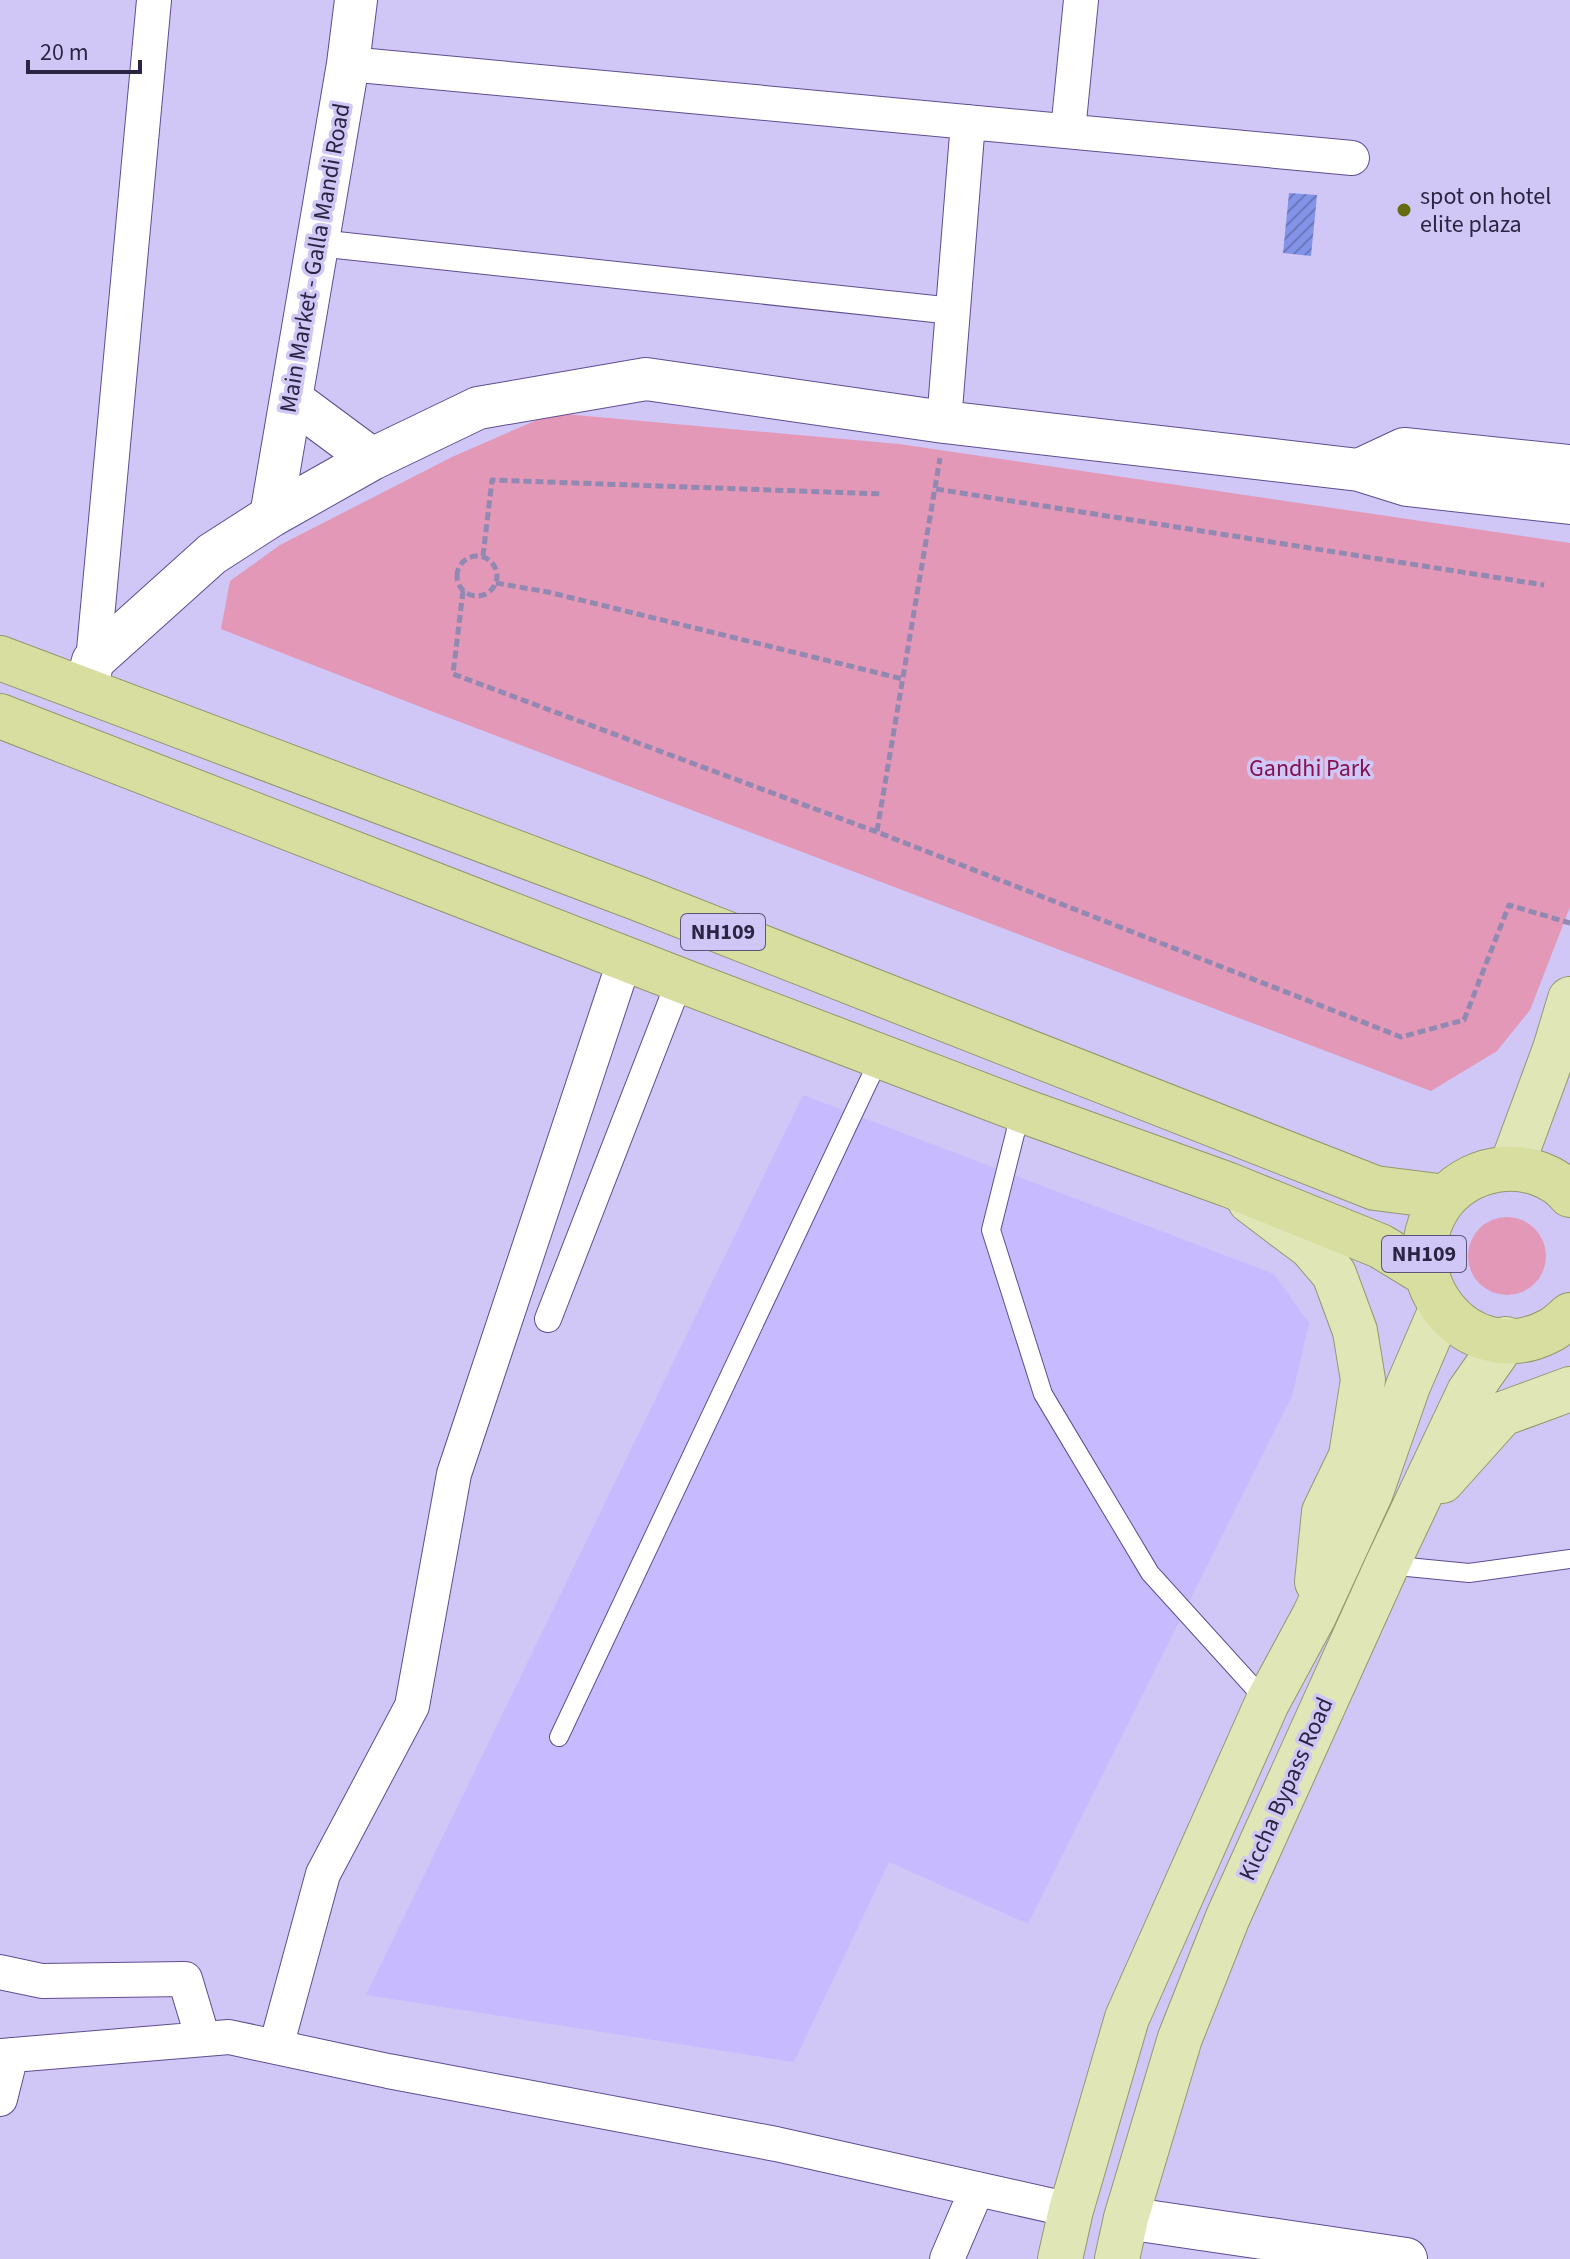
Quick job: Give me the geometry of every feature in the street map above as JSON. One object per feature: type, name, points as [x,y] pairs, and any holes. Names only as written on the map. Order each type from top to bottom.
[{"type":"highway","name":"NH109","points":[[0,658],[89,676],[639,899],[1375,1188],[1446,1197]]},
{"type":"highway","points":[[65,739],[89,676]]},
{"type":"highway","name":"NH109","points":[[0,716],[680,980],[1021,1110],[1229,1185],[1380,1246],[1434,1291],[1467,1330],[1494,1340],[1524,1340],[1564,1326]]},
{"type":"highway","name":"NH109","points":[[1434,1291],[1424,1265],[1425,1237],[1435,1211],[1452,1190],[1476,1175],[1511,1168],[1568,1184]]},
{"type":"main road","points":[[1511,1168],[1570,999]]},
{"type":"main road","points":[[1229,1185],[1311,1247],[1334,1274],[1355,1331],[1363,1380],[1351,1456],[1324,1512],[1314,1616]]},
{"type":"main road","points":[[1060,2259],[1071,2210],[1127,2018],[1267,1703],[1314,1616],[1371,1492],[1408,1386],[1434,1291]]},
{"type":"main road","name":"Kiccha Bypass Road","points":[[1121,2238],[1180,2038],[1228,1917],[1469,1392],[1506,1339]]},
{"type":"main road","points":[[1414,1512],[1502,1414],[1570,1389]]},
{"type":"main road","points":[[1345,1548],[1387,1565]]},
{"type":"main road","points":[[1267,1703],[1315,1725]]},
{"type":"main road","points":[[1071,2210],[1121,2238]]},
{"type":"street","points":[[89,676],[154,0]]},
{"type":"street","name":"Main Market - Galla Mandi Road","points":[[271,516],[348,64],[356,0]]},
{"type":"street","points":[[1068,131],[1081,0]]},
{"type":"street","points":[[348,64],[1352,158]]},
{"type":"street","points":[[944,422],[968,122]]},
{"type":"street","points":[[318,243],[953,311]]},
{"type":"street","points":[[89,676],[212,554],[271,516],[372,459],[478,408],[646,379],[944,422],[1359,470],[1407,485],[1570,503]]},
{"type":"street","points":[[291,399],[372,459]]},
{"type":"street","points":[[1359,470],[1404,449],[1570,466]]},
{"type":"street","points":[[276,2047],[323,1874],[412,1706],[454,1474],[625,959]]},
{"type":"street","points":[[548,1319],[680,980]]},
{"type":"street","points":[[0,1972],[42,1981],[185,1979],[203,2039]]},
{"type":"street","points":[[0,2099],[6,2055],[229,2037],[388,2071],[776,2144],[1071,2210]]},
{"type":"street","points":[[947,2259],[977,2189]]},
{"type":"street","points":[[1121,2238],[1394,2258]]},
{"type":"lane","points":[[559,1737],[881,1055]]},
{"type":"lane","points":[[1021,1110],[991,1230],[1043,1394],[1150,1573],[1267,1703]]},
{"type":"lane","points":[[1387,1565],[1469,1573],[1570,1559]]},
{"type":"path","points":[[877,832],[936,489],[944,422]]},
{"type":"path","points":[[483,556],[492,480],[883,494]]},
{"type":"path","points":[[936,489],[1544,585]]},
{"type":"path","points":[[463,591],[482,596],[493,589],[497,570],[494,563],[483,556],[469,557],[460,566],[458,579],[463,591],[453,674],[877,832],[1401,1037],[1464,1020],[1509,905],[1570,923]]},
{"type":"path","points":[[496,583],[548,592],[903,679]]},
{"type":"shaded area","points":[[803,1095],[1274,1274],[1309,1323],[1292,1396],[1028,1924],[889,1862],[794,2062],[366,1995]]},
{"type":"green space","name":"Gandhi Park","points":[[553,413],[899,444],[1570,543],[1570,907],[1530,1010],[1497,1051],[1431,1091],[221,629],[230,581],[280,545],[452,457]]},
{"type":"green space","points":[[1507,1217],[1522,1220],[1535,1228],[1543,1241],[1546,1256],[1543,1271],[1535,1284],[1522,1292],[1507,1295],[1492,1292],[1479,1284],[1471,1271],[1468,1256],[1471,1241],[1479,1228],[1492,1220]]},
{"type":"building","points":[[1289,193],[1317,195],[1311,256],[1283,253]]},
{"type":"place","name":"spot on hotel elite plaza","points":[[1404,210]]}]
